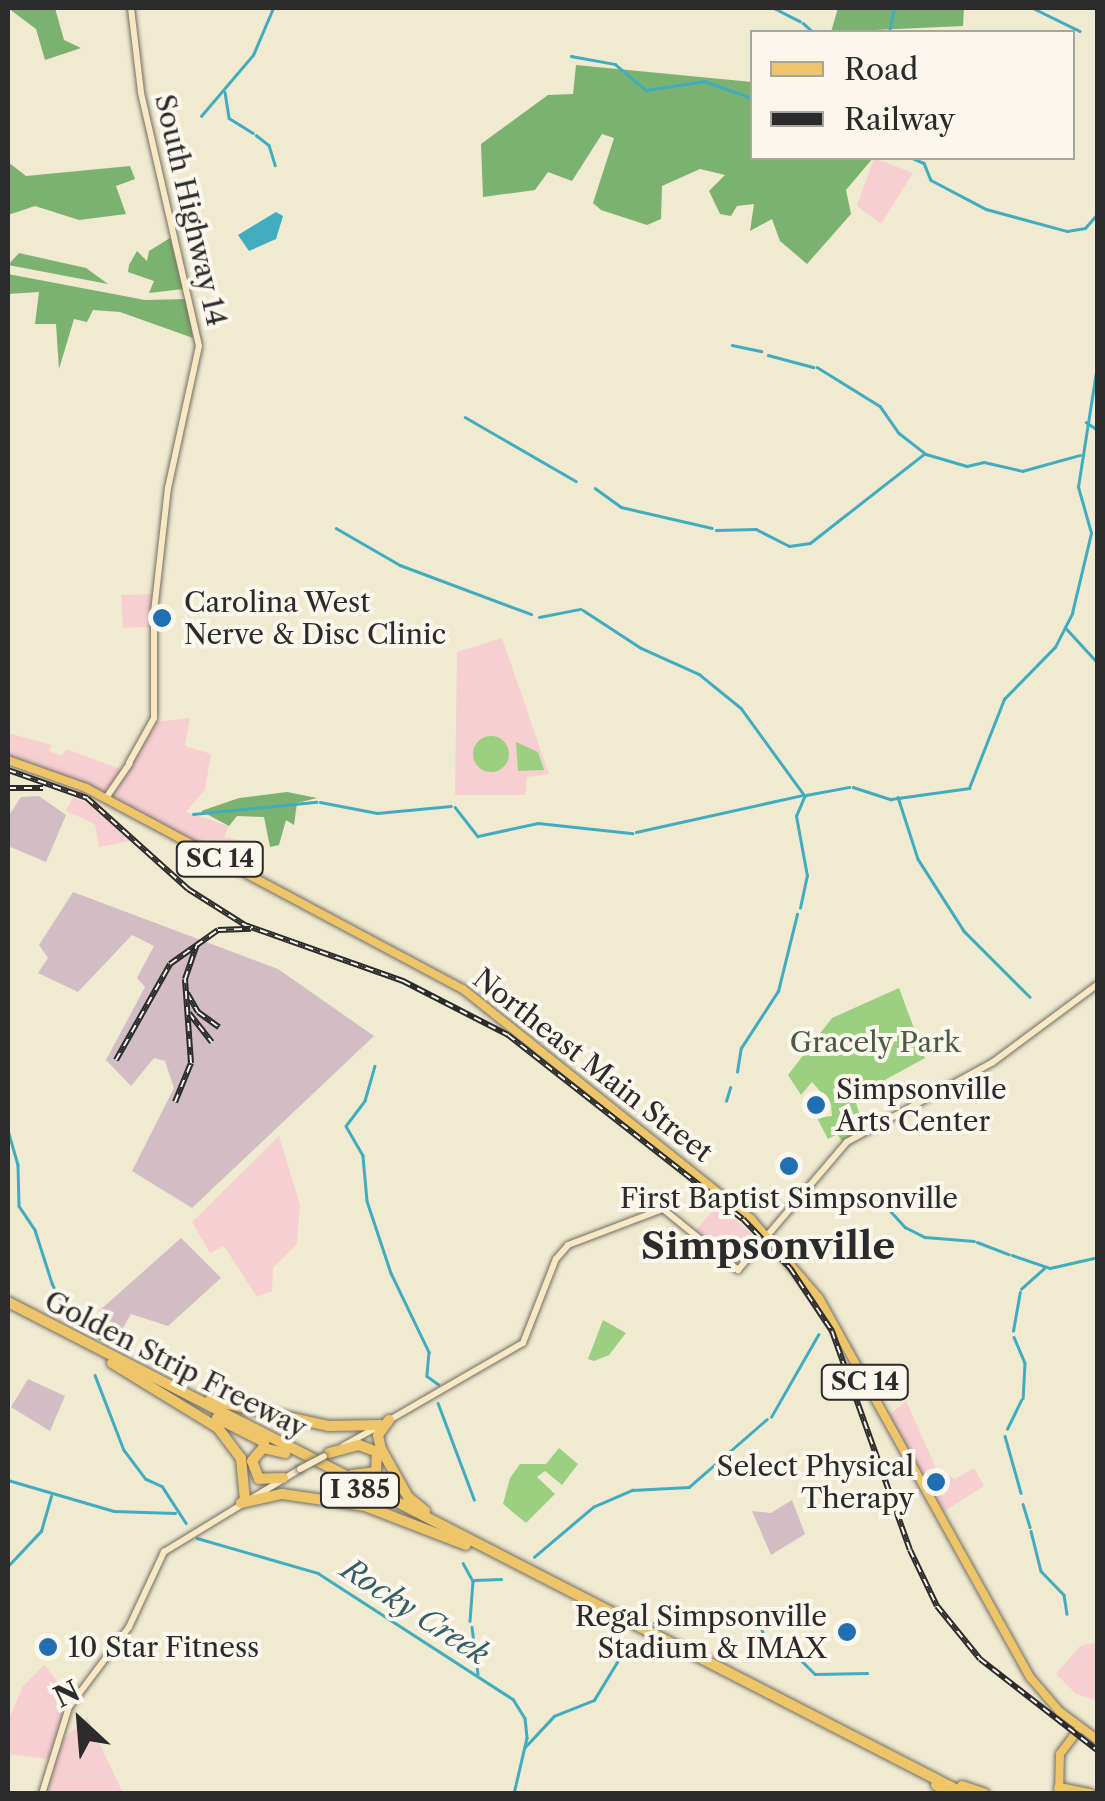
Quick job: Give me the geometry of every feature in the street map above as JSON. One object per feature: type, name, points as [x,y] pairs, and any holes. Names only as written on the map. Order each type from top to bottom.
[{"type":"highway","name":"Golden Strip Freeway","points":[[8,1306],[285,1453],[467,1541]]},
{"type":"highway","name":"Golden Strip Freeway","points":[[8,1306],[966,1794]]},
{"type":"highway","points":[[111,1363],[218,1428],[264,1489]]},
{"type":"highway","points":[[126,1364],[242,1412],[356,1429],[385,1423]]},
{"type":"highway","points":[[381,1449],[380,1430],[385,1423]]},
{"type":"highway","points":[[363,1435],[381,1449],[408,1496],[467,1541]]},
{"type":"highway","points":[[326,1455],[370,1446],[380,1464],[361,1478],[329,1468]]},
{"type":"highway","points":[[283,1478],[260,1479],[252,1461],[263,1448],[285,1453]]},
{"type":"highway","points":[[244,1467],[243,1502],[282,1494],[365,1506],[467,1541]]},
{"type":"highway","points":[[936,1781],[951,1794]]},
{"type":"highway","points":[[936,1781],[985,1794]]},
{"type":"highway","points":[[1059,1791],[1090,1794]]},
{"type":"main road","name":"South Highway 14","points":[[106,798],[144,742],[156,705],[154,628],[163,540],[198,338],[139,82],[131,8]]},
{"type":"main road","name":"Northeast Main Street","points":[[8,760],[106,798],[463,989],[766,1234]]},
{"type":"main road","points":[[42,1794],[69,1707],[128,1627],[155,1564],[177,1540],[518,1348],[534,1327],[562,1251],[649,1209],[671,1212],[738,1270],[852,1139],[992,1062],[1098,984]]},
{"type":"main road","name":"SC 14","points":[[766,1234],[819,1298],[1030,1677],[1079,1728],[1098,1740]]},
{"type":"main road","points":[[1059,1791],[1059,1764],[1079,1728]]},
{"type":"shaded area","points":[[873,160],[913,173],[881,224],[857,206]]},
{"type":"shaded area","points":[[153,594],[150,627],[123,628],[121,595]]},
{"type":"shaded area","points":[[502,638],[549,774],[527,777],[525,795],[455,795],[457,652]]},
{"type":"shaded area","points":[[190,718],[185,746],[211,754],[205,789],[186,812],[229,826],[224,837],[260,844],[242,867],[87,785],[8,757],[8,733],[52,745],[49,751],[62,756],[66,749],[126,771],[157,722]]},
{"type":"shaded area","points":[[39,796],[66,815],[46,862],[8,846],[8,817],[21,797]]},
{"type":"shaded area","points":[[73,797],[99,807],[130,841],[99,847],[95,824],[66,811]]},
{"type":"shaded area","points":[[73,892],[278,969],[374,1036],[192,1208],[132,1171],[174,1088],[165,1061],[154,1058],[131,1086],[106,1060],[145,987],[137,978],[154,946],[132,935],[78,992],[38,973],[48,958],[39,945]]},
{"type":"shaded area","points":[[279,1136],[300,1205],[297,1244],[273,1268],[272,1291],[257,1297],[224,1246],[210,1253],[192,1222]]},
{"type":"shaded area","points":[[718,1205],[758,1240],[737,1265],[696,1230]]},
{"type":"shaded area","points":[[181,1238],[221,1278],[168,1326],[131,1314],[118,1337],[99,1311]]},
{"type":"shaded area","points":[[28,1379],[65,1396],[50,1431],[11,1407]]},
{"type":"shaded area","points":[[906,1401],[936,1468],[955,1479],[974,1468],[984,1486],[943,1512],[889,1415]]},
{"type":"shaded area","points":[[792,1500],[805,1534],[771,1555],[752,1511],[771,1513]]},
{"type":"shaded area","points":[[1098,1642],[1097,1701],[1076,1694],[1056,1674],[1080,1646]]},
{"type":"shaded area","points":[[44,1665],[71,1697],[48,1759],[8,1754],[8,1721],[23,1686]]},
{"type":"shaded area","points":[[87,1717],[123,1793],[46,1794],[57,1745]]},
{"type":"green space","points":[[8,8],[55,8],[64,40],[81,48],[45,60],[36,29]]},
{"type":"green space","points":[[838,8],[964,8],[963,26],[832,30]]},
{"type":"green space","points":[[576,65],[750,82],[750,160],[871,160],[846,190],[851,214],[807,264],[780,241],[772,219],[750,231],[754,204],[737,206],[731,216],[720,214],[709,191],[725,175],[700,169],[662,186],[661,219],[647,225],[601,210],[593,203],[614,138],[602,134],[572,181],[548,172],[535,190],[483,197],[481,144],[548,95],[573,94]]},
{"type":"green space","points":[[8,162],[26,176],[130,166],[135,179],[116,186],[126,214],[79,220],[35,206],[8,215]]},
{"type":"green space","points":[[170,238],[183,289],[149,293],[154,281],[128,272],[129,265],[137,251],[147,261],[149,251]]},
{"type":"green space","points":[[19,253],[86,268],[108,284],[8,265]]},
{"type":"green space","points":[[8,274],[145,300],[186,299],[193,338],[120,312],[93,310],[87,322],[74,319],[59,369],[56,324],[35,324],[39,292],[8,294]]},
{"type":"green space","points":[[491,736],[503,742],[509,754],[503,766],[491,772],[479,766],[473,754],[479,742]]},
{"type":"green space","points":[[516,742],[538,752],[544,770],[518,771]]},
{"type":"green space","points":[[287,792],[317,798],[297,803],[294,825],[286,820],[279,845],[270,847],[264,817],[237,816],[229,826],[201,811],[239,798]]},
{"type":"green space","name":"Gracely Park","points":[[899,988],[925,1058],[854,1097],[864,1128],[842,1141],[837,1134],[828,1139],[817,1118],[832,1116],[831,1104],[812,1082],[801,1095],[788,1075],[832,1018]]},
{"type":"green space","points":[[603,1320],[626,1333],[609,1355],[594,1361],[588,1359]]},
{"type":"green space","points":[[559,1448],[578,1464],[562,1485],[545,1471],[537,1477],[555,1494],[526,1523],[503,1504],[510,1478],[520,1464],[546,1464]]},
{"type":"water","points":[[276,212],[283,216],[276,239],[249,251],[238,235]]},
{"type":"waterway","points":[[201,116],[253,55],[273,8]]},
{"type":"waterway","points":[[774,8],[800,21]]},
{"type":"waterway","points":[[889,30],[894,8]]},
{"type":"waterway","points":[[1033,8],[1080,31]]},
{"type":"waterway","points":[[803,23],[811,30]]},
{"type":"waterway","points":[[571,56],[615,64],[646,90],[704,81],[750,97]]},
{"type":"waterway","points":[[225,92],[229,118],[253,133]]},
{"type":"waterway","points":[[256,135],[269,145],[275,165]]},
{"type":"waterway","points":[[917,160],[924,163],[931,180],[986,209],[1067,231],[1085,228],[1098,213]]},
{"type":"waterway","points":[[732,345],[761,351]]},
{"type":"waterway","points":[[768,355],[813,367]]},
{"type":"waterway","points":[[853,787],[891,799],[969,788],[1004,699],[1055,647],[1072,613],[1091,533],[1078,487],[1098,360]]},
{"type":"waterway","points":[[817,367],[880,406],[899,433],[926,454],[967,466],[984,462],[1022,471],[1080,455]]},
{"type":"waterway","points":[[465,417],[576,481]]},
{"type":"waterway","points":[[1086,422],[1098,430]]},
{"type":"waterway","points":[[716,530],[756,529],[789,546],[810,543],[924,454]]},
{"type":"waterway","points":[[595,488],[621,507],[712,528]]},
{"type":"waterway","points":[[336,528],[400,565],[531,614]]},
{"type":"waterway","points":[[539,617],[580,609]]},
{"type":"waterway","points":[[583,610],[641,648],[699,674],[741,708],[805,796]]},
{"type":"waterway","points":[[1065,627],[1098,663]]},
{"type":"waterway","points":[[806,795],[849,787]]},
{"type":"waterway","points":[[636,832],[803,795]]},
{"type":"waterway","points":[[800,908],[807,876],[796,816],[804,797]]},
{"type":"waterway","points":[[898,797],[918,859],[964,931],[1030,997]]},
{"type":"waterway","points":[[193,814],[316,802]]},
{"type":"waterway","points":[[320,802],[377,813],[451,806]]},
{"type":"waterway","points":[[455,807],[478,836],[538,823],[632,833]]},
{"type":"waterway","points":[[737,1072],[741,1048],[778,991],[797,914]]},
{"type":"waterway","points":[[375,1066],[365,1101],[346,1126],[363,1156],[367,1201],[391,1273],[429,1352],[427,1376],[438,1384]]},
{"type":"waterway","points":[[726,1101],[730,1088]]},
{"type":"waterway","name":"Rocky Creek","points":[[8,1130],[18,1165],[19,1206],[35,1230],[52,1283],[69,1320],[100,1338]]},
{"type":"waterway","points":[[875,1194],[905,1227],[925,1237],[974,1241]]},
{"type":"waterway","points":[[977,1242],[1009,1254]]},
{"type":"waterway","points":[[1012,1255],[1050,1268],[1098,1257]]},
{"type":"waterway","points":[[1021,1289],[1044,1268]]},
{"type":"waterway","points":[[1013,1331],[1020,1293]]},
{"type":"waterway","points":[[771,1417],[818,1335]]},
{"type":"waterway","points":[[1014,1337],[1025,1363],[1023,1398]]},
{"type":"waterway","name":"Rocky Creek","points":[[95,1375],[124,1450],[146,1479],[162,1486],[186,1523]]},
{"type":"waterway","points":[[1007,1429],[1021,1400]]},
{"type":"waterway","points":[[438,1403],[474,1499]]},
{"type":"waterway","points":[[534,1557],[593,1507],[632,1490],[689,1487],[767,1419]]},
{"type":"waterway","points":[[1005,1436],[1021,1493]]},
{"type":"waterway","points":[[8,1480],[114,1511],[175,1513]]},
{"type":"waterway","points":[[8,1566],[41,1531],[51,1496]]},
{"type":"waterway","points":[[1023,1504],[1030,1527]]},
{"type":"waterway","points":[[1031,1531],[1041,1571],[1064,1595],[1067,1614]]},
{"type":"waterway","name":"Rocky Creek","points":[[197,1538],[318,1573],[513,1699],[525,1718],[527,1738],[514,1794]]},
{"type":"waterway","points":[[463,1563],[473,1581],[470,1621]]},
{"type":"waterway","points":[[474,1580],[501,1579]]},
{"type":"waterway","points":[[706,1627],[736,1619]]},
{"type":"waterway","points":[[654,1623],[666,1623]]},
{"type":"waterway","points":[[472,1627],[478,1674]]},
{"type":"waterway","points":[[762,1630],[764,1635]]},
{"type":"waterway","points":[[525,1747],[554,1716],[594,1700],[628,1644]]},
{"type":"waterway","points":[[790,1649],[815,1674],[867,1673]]},
{"type":"railway","points":[[8,770],[87,798],[188,889],[245,925],[403,981],[508,1035],[743,1219],[790,1268],[832,1331],[910,1550],[937,1606],[980,1659],[1098,1751]]},
{"type":"railway","points":[[8,788],[43,788]]},
{"type":"railway","points":[[116,1060],[170,964],[218,930],[251,929]]},
{"type":"railway","points":[[175,1102],[191,1063],[185,979],[197,945]]},
{"type":"railway","points":[[187,993],[198,1012],[219,1027]]},
{"type":"railway","points":[[189,1013],[212,1042]]},
{"type":"place","name":"Carolina West Nerve & Disc Clinic","points":[[162,618]]},
{"type":"place","name":"Simpsonville Arts Center","points":[[816,1105]]},
{"type":"place","name":"First Baptist Simpsonville","points":[[789,1166]]},
{"type":"place","name":"Select Physical Therapy","points":[[936,1482]]},
{"type":"place","name":"Regal Simpsonville Stadium & IMAX","points":[[847,1632]]},
{"type":"place","name":"10 Star Fitness","points":[[48,1647]]},
{"type":"district","name":"Simpsonville","points":[[768,1246]]}]
